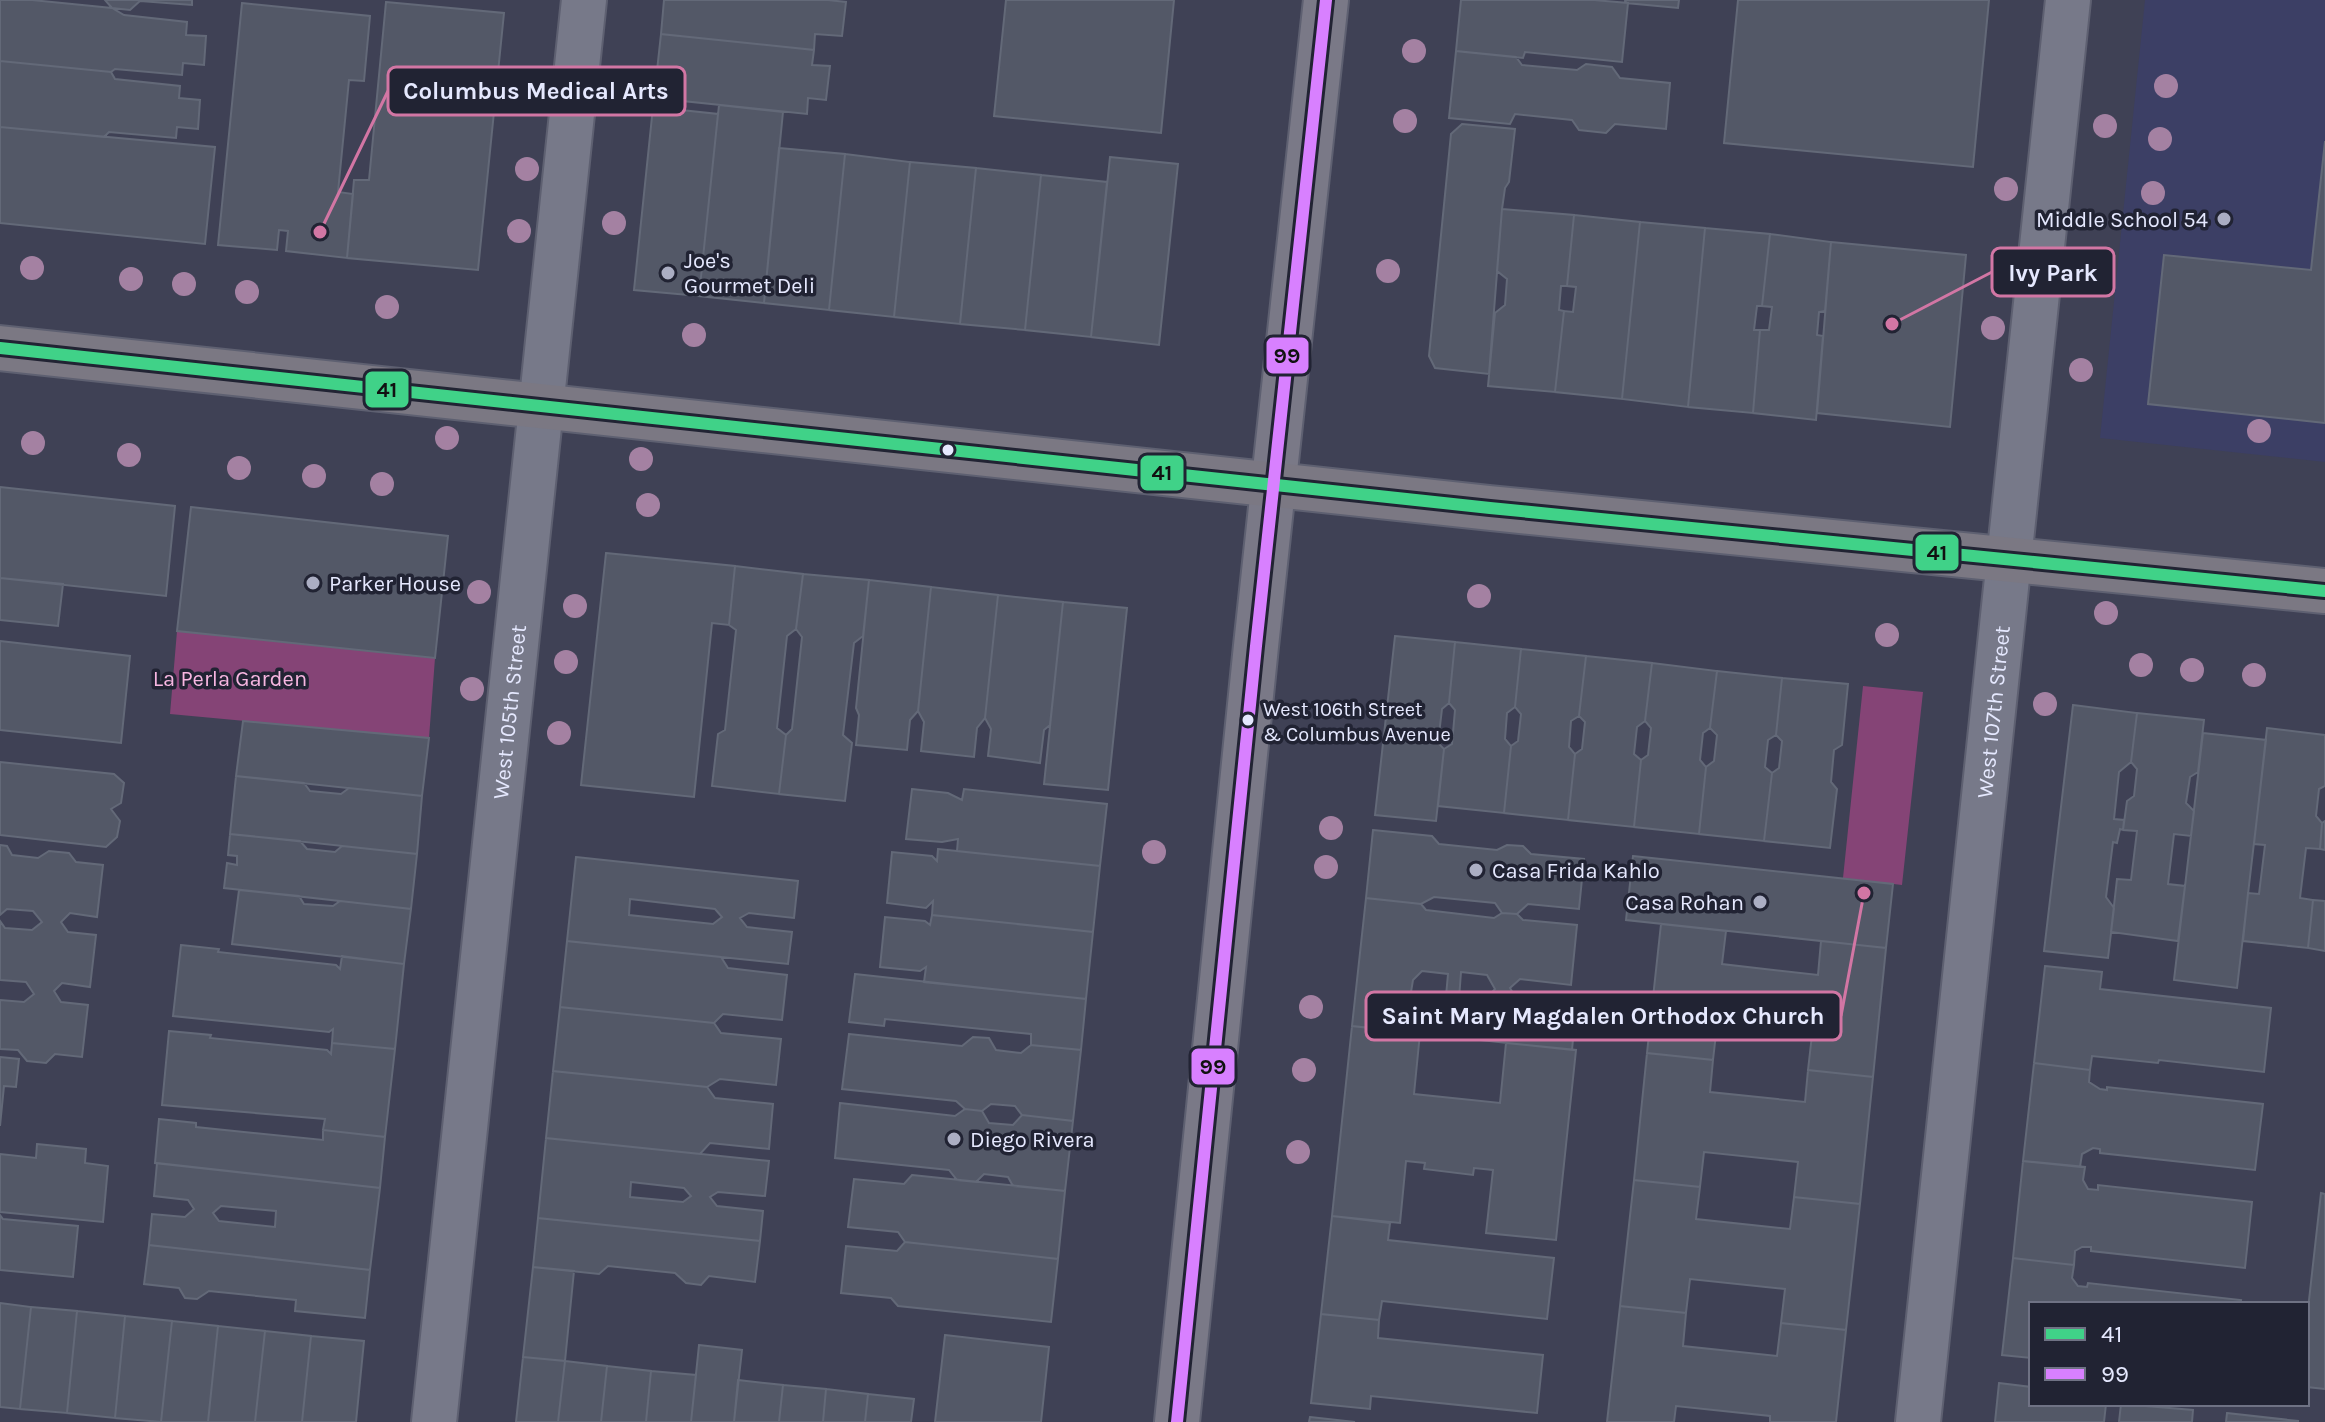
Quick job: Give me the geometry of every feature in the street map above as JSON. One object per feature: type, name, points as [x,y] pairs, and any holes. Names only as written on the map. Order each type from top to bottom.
[{"type":"main road","points":[[1177,1422],[1326,0]]},
{"type":"main road","points":[[0,348],[1275,484],[2325,591]]},
{"type":"street","name":"West 105th Street","points":[[434,1422],[584,0]]},
{"type":"street","name":"West 107th Street","points":[[1918,1422],[2068,0]]},
{"type":"shaded area","name":"Middle School 54","points":[[2145,0],[2325,0],[2325,462],[2100,438]]},
{"type":"green space","name":"La Perla Garden","points":[[177,631],[435,658],[429,738],[170,714]]},
{"type":"green space","points":[[1863,686],[1923,692],[1902,885],[1843,878]]},
{"type":"building","points":[[0,0],[112,8],[124,15],[187,22],[186,35],[206,36],[204,65],[183,63],[182,75],[115,69],[111,72],[0,61]]},
{"type":"building","points":[[105,0],[192,0],[192,5],[140,1],[130,10],[112,8]]},
{"type":"building","points":[[664,0],[846,2],[842,36],[815,34],[814,50],[661,34]]},
{"type":"building","points":[[1006,0],[1174,0],[1161,133],[994,116]]},
{"type":"building","points":[[1461,0],[1628,3],[1622,62],[1525,52],[1523,58],[1456,51]]},
{"type":"building","points":[[1625,0],[1679,0],[1678,8],[1626,3]]},
{"type":"building","points":[[1738,0],[1989,0],[1973,167],[1724,143]]},
{"type":"building","points":[[386,2],[504,13],[478,270],[347,258],[354,180],[369,180]]},
{"type":"building","points":[[242,3],[370,16],[364,81],[349,80],[338,192],[353,194],[347,258],[286,251],[288,231],[279,230],[277,250],[218,245]]},
{"type":"building","points":[[661,34],[814,50],[812,65],[830,66],[826,100],[808,98],[807,114],[654,98]]},
{"type":"building","points":[[1456,51],[1516,57],[1522,65],[1577,70],[1586,64],[1612,67],[1620,78],[1670,83],[1666,129],[1615,124],[1606,133],[1579,130],[1572,120],[1515,114],[1510,124],[1449,118]]},
{"type":"building","points":[[0,61],[111,72],[115,79],[180,86],[179,98],[200,100],[198,129],[177,127],[176,138],[109,132],[104,137],[0,127]]},
{"type":"building","points":[[719,105],[783,112],[764,303],[699,296]]},
{"type":"building","points":[[653,107],[718,114],[699,296],[634,290]]},
{"type":"building","points":[[1462,124],[1515,129],[1509,182],[1502,209],[1489,374],[1435,368],[1429,356],[1451,134]]},
{"type":"building","points":[[0,127],[215,147],[205,244],[0,223]]},
{"type":"building","points":[[2325,141],[2325,423],[2148,404],[2164,255],[2311,270]]},
{"type":"building","points":[[779,148],[845,154],[829,310],[764,303]]},
{"type":"building","points":[[845,154],[910,162],[894,317],[829,310]]},
{"type":"building","points":[[1110,157],[1178,164],[1159,345],[1091,337]]},
{"type":"building","points":[[910,162],[976,168],[960,324],[894,317]]},
{"type":"building","points":[[976,168],[1041,175],[1025,330],[960,324]]},
{"type":"building","points":[[1041,175],[1107,182],[1091,337],[1025,330]]},
{"type":"building","points":[[1502,209],[1574,215],[1567,286],[1561,286],[1559,310],[1564,311],[1555,392],[1488,386],[1495,313],[1505,305],[1507,279],[1497,271]]},
{"type":"building","points":[[1574,215],[1640,222],[1622,399],[1555,392],[1564,311],[1573,312],[1576,287],[1567,286]]},
{"type":"building","points":[[1640,222],[1705,228],[1688,407],[1622,399]]},
{"type":"building","points":[[1705,228],[1770,234],[1762,306],[1757,306],[1754,330],[1760,330],[1753,413],[1688,407]]},
{"type":"building","points":[[1770,234],[1831,242],[1825,311],[1819,312],[1817,335],[1823,336],[1816,420],[1753,413],[1760,330],[1769,330],[1772,307],[1762,306]]},
{"type":"building","points":[[1831,242],[1966,255],[1950,427],[1817,413]]},
{"type":"building","points":[[0,487],[175,506],[166,596],[0,578]]},
{"type":"building","name":"Parker House","points":[[191,507],[448,536],[435,658],[177,631]]},
{"type":"building","points":[[606,553],[735,566],[729,625],[712,623],[694,797],[581,785]]},
{"type":"building","points":[[735,566],[803,574],[796,629],[787,636],[777,728],[786,735],[779,794],[712,786],[718,734],[725,730],[736,630],[729,625]]},
{"type":"building","points":[[803,574],[869,580],[863,636],[854,643],[843,735],[852,743],[845,801],[779,794],[786,735],[792,729],[802,637],[796,629]]},
{"type":"building","points":[[0,578],[63,584],[58,626],[0,620]]},
{"type":"building","points":[[869,580],[931,587],[918,711],[910,720],[907,750],[856,745],[859,715],[856,708]]},
{"type":"building","points":[[931,587],[998,595],[985,718],[977,728],[974,757],[921,751],[924,722],[918,711]]},
{"type":"building","points":[[998,595],[1063,602],[1050,725],[1044,730],[1040,763],[988,756],[991,729],[985,718]]},
{"type":"building","points":[[1063,602],[1127,608],[1108,790],[1044,784]]},
{"type":"building","points":[[1395,636],[1455,642],[1449,703],[1442,709],[1438,743],[1444,749],[1436,821],[1375,815]]},
{"type":"building","points":[[0,641],[130,656],[121,743],[0,730]]},
{"type":"building","points":[[1455,642],[1521,649],[1515,707],[1507,713],[1505,739],[1511,746],[1504,813],[1438,806],[1444,749],[1452,744],[1455,710],[1449,703]]},
{"type":"building","points":[[1521,649],[1586,656],[1579,716],[1571,721],[1569,747],[1575,754],[1568,820],[1504,813],[1511,746],[1518,741],[1521,714],[1515,707]]},
{"type":"building","points":[[1586,656],[1652,663],[1645,721],[1637,727],[1634,754],[1641,760],[1634,827],[1568,820],[1575,754],[1582,749],[1585,722],[1579,716]]},
{"type":"building","points":[[1652,663],[1717,671],[1710,728],[1703,733],[1700,760],[1706,767],[1699,834],[1634,827],[1641,760],[1648,755],[1651,728],[1645,721]]},
{"type":"building","points":[[1717,671],[1782,678],[1776,735],[1768,740],[1765,767],[1772,773],[1764,841],[1699,834],[1706,767],[1714,761],[1717,735],[1710,728]]},
{"type":"building","points":[[1782,678],[1848,684],[1842,745],[1834,750],[1831,782],[1837,789],[1830,848],[1764,841],[1772,773],[1779,768],[1782,741],[1776,735]]},
{"type":"building","points":[[2073,705],[2137,713],[2131,762],[2119,772],[2114,819],[2124,820],[2117,843],[2113,842],[2106,897],[2114,908],[2108,958],[2044,951]]},
{"type":"building","points":[[2137,713],[2204,720],[2198,772],[2190,777],[2186,803],[2194,811],[2191,836],[2174,834],[2168,884],[2185,886],[2178,941],[2111,932],[2117,879],[2131,880],[2137,831],[2123,830],[2127,801],[2134,796],[2137,769],[2131,762]]},
{"type":"building","points":[[243,721],[429,738],[422,796],[236,776]]},
{"type":"building","points":[[2267,728],[2325,735],[2325,786],[2319,789],[2316,816],[2322,823],[2320,849],[2306,848],[2300,898],[2313,900],[2308,948],[2243,941],[2248,893],[2259,894],[2265,845],[2254,844]]},
{"type":"building","points":[[2203,733],[2266,740],[2237,988],[2174,980]]},
{"type":"building","points":[[0,762],[114,774],[124,783],[121,803],[111,809],[120,821],[117,837],[106,847],[0,835]]},
{"type":"building","points":[[236,776],[304,783],[310,791],[341,794],[349,788],[422,796],[417,854],[230,834]]},
{"type":"building","points":[[912,789],[948,793],[962,800],[964,789],[1107,804],[1100,866],[957,851],[958,839],[942,842],[906,839]]},
{"type":"building","points":[[2325,821],[2325,850],[2320,849],[2322,823]]},
{"type":"building","name":"Casa Frida Kahlo","points":[[1373,830],[1432,836],[1439,844],[1497,850],[1507,845],[1523,846],[1531,854],[1584,859],[1579,909],[1528,904],[1517,914],[1502,913],[1495,903],[1434,897],[1421,904],[1366,898]]},
{"type":"building","points":[[230,834],[300,841],[307,849],[335,852],[342,846],[417,854],[411,909],[224,888],[227,863],[237,865],[237,856],[228,855]]},
{"type":"building","points":[[0,845],[7,846],[12,855],[38,858],[49,851],[69,853],[76,862],[103,865],[97,917],[70,913],[61,922],[68,932],[96,935],[90,987],[62,983],[54,991],[61,1002],[88,1005],[82,1057],[55,1054],[46,1063],[27,1061],[18,1050],[0,1049],[0,1000],[24,1002],[34,994],[26,982],[0,980],[0,921],[5,928],[32,930],[42,922],[33,911],[7,909],[0,915]]},
{"type":"building","points":[[938,849],[1100,866],[1093,932],[932,915],[933,901],[926,908],[887,903],[892,852],[932,856],[937,861]]},
{"type":"building","name":"Casa Rohan","points":[[1633,856],[1893,884],[1886,948],[1626,920]]},
{"type":"building","points":[[576,857],[798,881],[794,918],[749,913],[740,918],[747,927],[792,932],[788,964],[567,941]],"holes":[[[630,899],[715,909],[722,917],[713,924],[629,915]]]},
{"type":"building","points":[[239,890],[299,896],[304,904],[333,906],[340,901],[411,909],[404,964],[232,944]]},
{"type":"building","points":[[1366,898],[1421,904],[1426,910],[1494,918],[1502,913],[1517,914],[1523,920],[1577,925],[1571,985],[1520,979],[1510,988],[1518,1002],[1576,1008],[1572,1050],[1352,1026]],"holes":[[[1422,971],[1448,974],[1446,996],[1411,992],[1413,980]],[[1461,972],[1487,975],[1495,989],[1484,1001],[1459,999]]]},
{"type":"building","points":[[2313,900],[2325,901],[2325,951],[2308,948]]},
{"type":"building","points":[[932,915],[1093,932],[1086,999],[924,982],[926,967],[920,971],[880,967],[885,917],[925,921],[930,925]]},
{"type":"building","points":[[1661,924],[1726,931],[1722,964],[1818,975],[1821,941],[1886,948],[1873,1077],[1808,1070],[1812,1035],[1717,1025],[1713,1060],[1647,1053]]},
{"type":"building","points":[[567,941],[721,957],[728,968],[787,975],[782,1020],[723,1014],[714,1023],[560,1007]]},
{"type":"building","points":[[181,945],[336,965],[340,969],[342,956],[404,964],[395,1049],[332,1043],[333,1029],[329,1032],[173,1016]]},
{"type":"building","points":[[2045,966],[2102,972],[2100,989],[2271,1008],[2264,1072],[2092,1056],[2090,1070],[2034,1063]]},
{"type":"building","points":[[855,974],[1086,999],[1081,1050],[1031,1045],[1031,1034],[885,1019],[884,1026],[849,1022]]},
{"type":"building","points":[[560,1007],[714,1023],[721,1033],[781,1039],[776,1085],[720,1079],[707,1087],[553,1071]]},
{"type":"building","points":[[1352,1026],[1420,1033],[1414,1094],[1500,1103],[1506,1043],[1576,1050],[1556,1240],[1486,1233],[1493,1170],[1474,1168],[1473,1175],[1424,1169],[1425,1163],[1406,1161],[1400,1223],[1332,1216]]},
{"type":"building","points":[[169,1031],[327,1050],[331,1054],[332,1043],[395,1049],[385,1137],[323,1130],[325,1119],[162,1105]]},
{"type":"building","points":[[849,1034],[962,1046],[973,1037],[989,1038],[996,1050],[1021,1053],[1031,1045],[1081,1050],[1073,1121],[1022,1115],[1015,1106],[991,1104],[982,1111],[965,1109],[956,1101],[842,1089]]},
{"type":"building","points":[[1647,1053],[1713,1060],[1710,1092],[1805,1102],[1808,1070],[1873,1077],[1860,1204],[1794,1197],[1798,1162],[1704,1152],[1700,1187],[1634,1180]]},
{"type":"building","points":[[0,1057],[19,1059],[16,1087],[4,1086],[0,1126]]},
{"type":"building","points":[[2034,1063],[2090,1070],[2089,1082],[2100,1089],[2107,1090],[2107,1087],[2263,1104],[2255,1170],[2100,1153],[2100,1149],[2093,1148],[2082,1154],[2080,1167],[2023,1161]]},
{"type":"building","points":[[553,1071],[707,1087],[715,1098],[773,1104],[769,1149],[710,1143],[700,1154],[546,1138]]},
{"type":"building","name":"Diego Rivera","points":[[840,1103],[955,1116],[965,1109],[982,1111],[989,1123],[1013,1125],[1022,1115],[1073,1121],[1065,1191],[1013,1186],[1008,1177],[984,1174],[976,1182],[957,1180],[949,1170],[835,1158]]},
{"type":"building","points":[[159,1119],[196,1123],[196,1127],[323,1140],[323,1130],[385,1137],[380,1188],[155,1163]]},
{"type":"building","points":[[546,1138],[769,1161],[765,1196],[718,1192],[710,1197],[717,1206],[763,1211],[760,1241],[538,1218]],"holes":[[[631,1182],[684,1188],[691,1196],[683,1202],[630,1197]]]},
{"type":"building","points":[[37,1144],[86,1149],[85,1163],[108,1166],[103,1222],[0,1212],[0,1154],[36,1158]]},
{"type":"building","points":[[2023,1161],[2085,1167],[2083,1180],[2088,1189],[2098,1190],[2098,1185],[2252,1202],[2245,1268],[2091,1251],[2091,1247],[2075,1251],[2074,1265],[2013,1258]]},
{"type":"building","points":[[157,1163],[380,1188],[370,1270],[149,1245],[152,1214],[185,1217],[194,1209],[188,1200],[154,1196]],"holes":[[[221,1206],[276,1211],[275,1227],[219,1221],[213,1213]]]},
{"type":"building","points":[[912,1175],[1065,1191],[1058,1259],[905,1242],[898,1232],[848,1227],[854,1179],[904,1184]]},
{"type":"building","points":[[1634,1180],[1700,1187],[1696,1219],[1790,1229],[1794,1197],[1860,1204],[1846,1330],[1781,1323],[1785,1289],[1690,1279],[1686,1313],[1620,1306]]},
{"type":"building","points":[[2321,1193],[2325,1194],[2325,1389],[2309,1387],[2309,1302]]},
{"type":"building","points":[[0,1215],[3,1219],[78,1226],[73,1277],[0,1270]]},
{"type":"building","points":[[1332,1216],[1390,1223],[1388,1240],[1554,1258],[1547,1319],[1382,1301],[1379,1320],[1321,1314]]},
{"type":"building","points":[[538,1218],[760,1241],[755,1282],[709,1276],[701,1285],[686,1283],[675,1273],[608,1266],[599,1274],[533,1267]]},
{"type":"building","points":[[905,1242],[1058,1259],[1051,1322],[898,1306],[891,1298],[841,1293],[846,1246],[897,1251]]},
{"type":"building","points":[[149,1245],[370,1270],[365,1318],[295,1311],[296,1300],[209,1291],[197,1299],[185,1298],[179,1288],[144,1284]]},
{"type":"building","points":[[2013,1258],[2074,1265],[2072,1278],[2078,1286],[2087,1287],[2088,1283],[2241,1300],[2029,1302],[2029,1358],[2002,1355]]},
{"type":"building","points":[[533,1267],[574,1271],[565,1361],[523,1357]]},
{"type":"building","points":[[0,1303],[31,1307],[20,1409],[0,1407]]},
{"type":"building","points":[[1620,1306],[1686,1313],[1683,1346],[1777,1356],[1781,1323],[1846,1330],[1836,1422],[1770,1422],[1770,1416],[1676,1406],[1674,1422],[1607,1422]]},
{"type":"building","points":[[31,1307],[77,1311],[67,1413],[20,1409]]},
{"type":"building","points":[[77,1311],[125,1316],[115,1418],[67,1413]]},
{"type":"building","points":[[1321,1314],[1379,1320],[1378,1338],[1543,1355],[1537,1413],[1371,1396],[1370,1409],[1311,1403]]},
{"type":"building","points":[[125,1316],[172,1321],[161,1422],[115,1418]]},
{"type":"building","points":[[172,1321],[218,1326],[208,1422],[161,1422]]},
{"type":"building","points":[[218,1326],[265,1331],[255,1422],[208,1422]]},
{"type":"building","points":[[265,1331],[311,1336],[302,1422],[255,1422]]},
{"type":"building","points":[[945,1335],[1049,1347],[1041,1422],[935,1422]]},
{"type":"building","points":[[311,1336],[364,1341],[356,1422],[302,1422]]},
{"type":"building","points":[[699,1345],[742,1350],[734,1422],[691,1422]]},
{"type":"building","points":[[523,1357],[565,1361],[558,1422],[516,1422]]},
{"type":"building","points":[[565,1361],[607,1366],[601,1422],[558,1422]]},
{"type":"building","points":[[607,1366],[651,1371],[646,1422],[601,1422]]},
{"type":"building","points":[[651,1371],[696,1375],[691,1422],[646,1422]]},
{"type":"building","points":[[738,1380],[783,1385],[779,1422],[734,1422]]},
{"type":"building","points":[[1999,1383],[2029,1387],[2029,1406],[2106,1406],[2104,1422],[1995,1422]]},
{"type":"building","points":[[783,1385],[826,1389],[823,1422],[779,1422]]},
{"type":"building","points":[[826,1389],[868,1394],[865,1422],[823,1422]]},
{"type":"building","points":[[868,1394],[914,1399],[911,1422],[865,1422]]},
{"type":"building","points":[[2121,1406],[2193,1410],[2192,1422],[2119,1422]]},
{"type":"building","points":[[2227,1413],[2298,1421],[2298,1422],[2226,1422]]},
{"type":"building","points":[[1310,1417],[1355,1422],[1309,1422]]},
{"type":"transit line","name":"99","points":[[1177,1422],[1326,0]]},
{"type":"transit line","name":"41","points":[[0,348],[1490,508],[2325,591]]},
{"type":"place","name":"Middle School 54","points":[[2224,219]]},
{"type":"place","name":"Columbus Medical Arts","points":[[320,232]]},
{"type":"place","name":"Joe's Gourmet Deli","points":[[668,273]]},
{"type":"place","name":"Ivy Park","points":[[1892,324]]},
{"type":"place","name":"Parker House","points":[[313,583]]},
{"type":"place","name":"West 106th Street & Columbus Avenue","points":[[1248,720]]},
{"type":"place","name":"Casa Frida Kahlo","points":[[1476,870]]},
{"type":"place","name":"Saint Mary Magdalen Orthodox Church","points":[[1864,893]]},
{"type":"place","name":"Casa Rohan","points":[[1760,902]]},
{"type":"place","name":"Diego Rivera","points":[[954,1139]]}]
